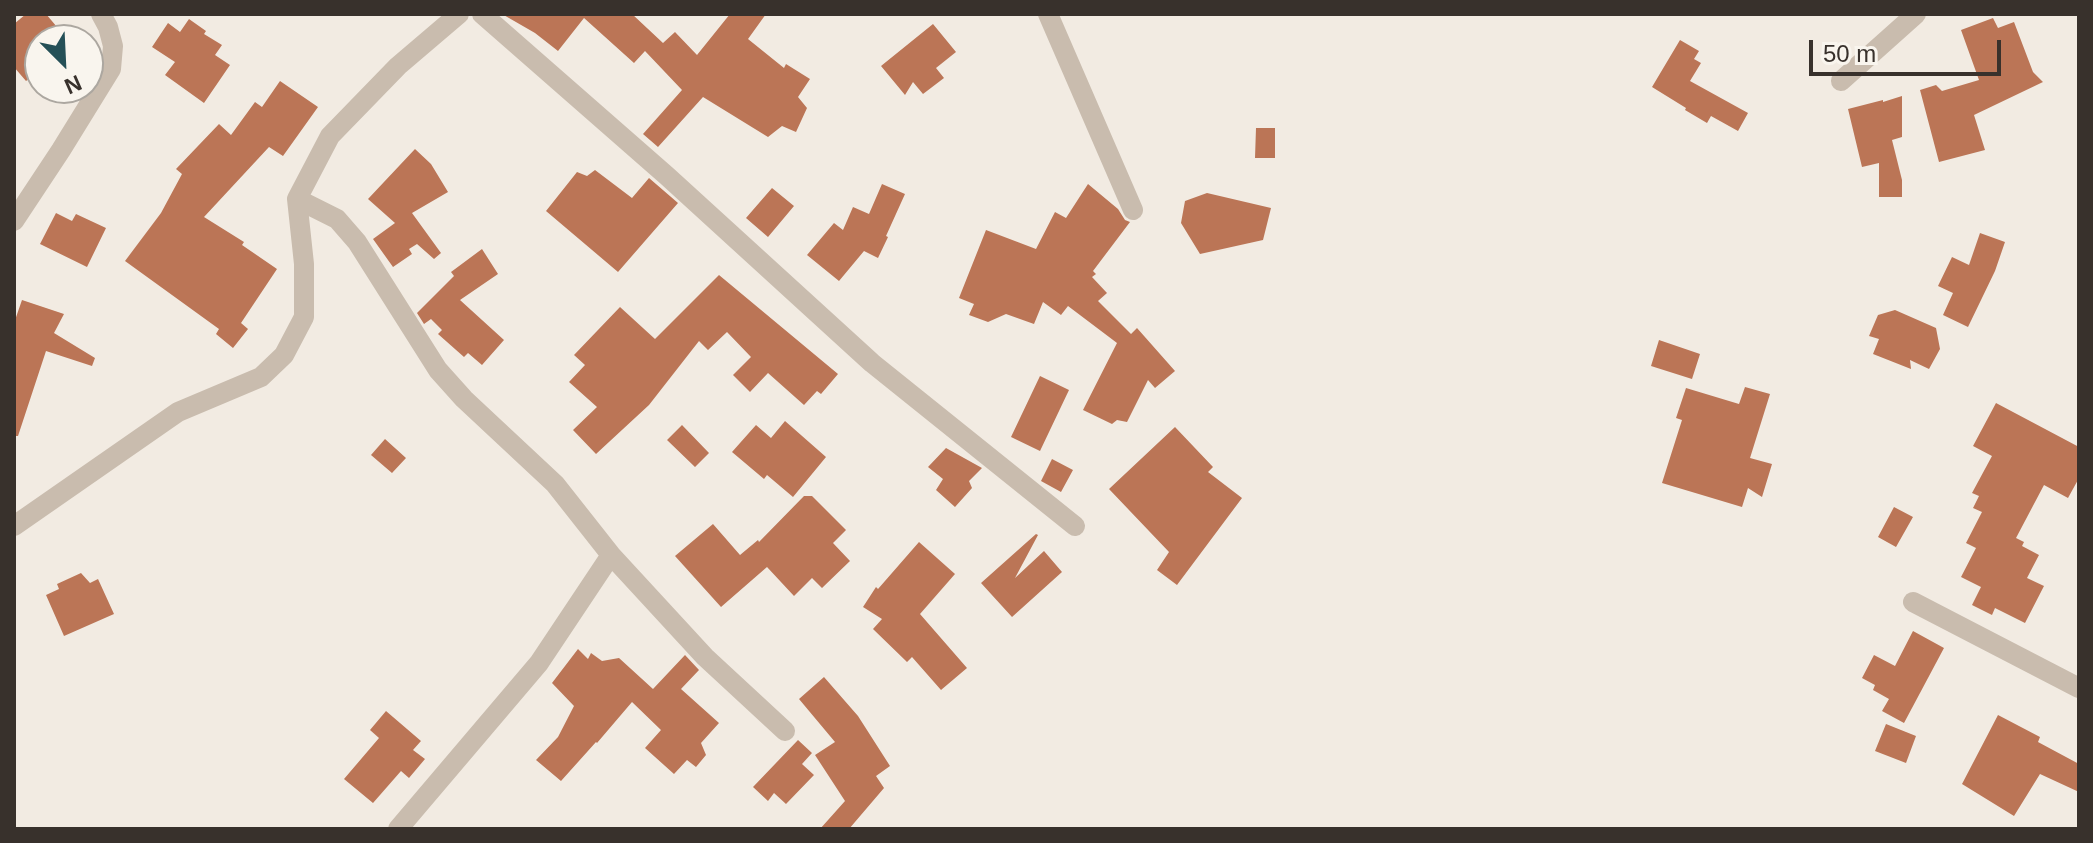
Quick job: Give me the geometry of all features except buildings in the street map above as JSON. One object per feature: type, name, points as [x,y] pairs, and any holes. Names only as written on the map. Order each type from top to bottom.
[{"type":"street","points":[[14,221],[111,69],[113,46],[101,14]]},
{"type":"street","points":[[14,526],[178,412],[261,377],[284,355],[304,317],[304,264],[297,199],[330,136],[398,66],[459,14]]},
{"type":"street","points":[[482,14],[667,176],[872,363],[1075,526]]},
{"type":"street","points":[[1048,14],[1133,210]]},
{"type":"street","points":[[1841,81],[1916,14]]},
{"type":"street","points":[[297,199],[337,219],[357,242],[438,370],[555,484],[611,555],[705,657],[785,731]]},
{"type":"street","points":[[398,829],[539,663],[611,555]]},
{"type":"street","points":[[1913,602],[2079,688]]}]
